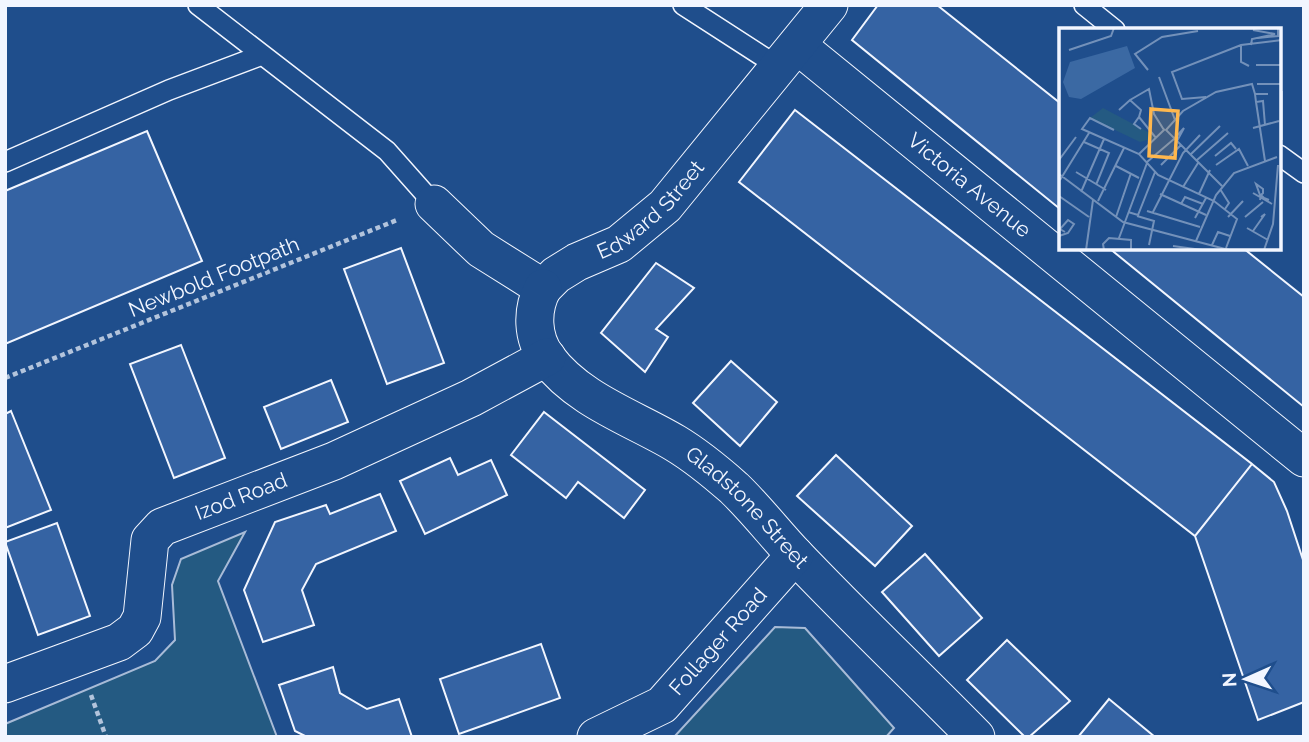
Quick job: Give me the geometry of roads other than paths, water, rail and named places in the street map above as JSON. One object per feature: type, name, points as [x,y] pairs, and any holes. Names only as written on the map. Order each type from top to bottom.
[{"type":"street","name":"Edward Street","points":[[543,288],[556,275],[577,262],[619,244],[665,206],[829,5]]},
{"type":"street","name":"Victoria Avenue","points":[[788,56],[1304,458]]},
{"type":"street","points":[[433,204],[481,249],[543,288]]},
{"type":"street","name":"Gladstone Street","points":[[543,288],[537,299],[534,323],[537,339],[547,358],[566,379],[601,403],[678,444],[734,488],[795,555],[976,737]]},
{"type":"street","name":"Izod Road","points":[[5,684],[119,642],[135,631],[142,617],[150,540],[162,527],[334,461],[471,398],[547,358]]},
{"type":"street","name":"Follager Road","points":[[596,737],[662,705],[795,555]]},
{"type":"lane","points":[[198,5],[387,151],[433,204]]},
{"type":"lane","points":[[683,5],[788,56]]},
{"type":"lane","points":[[1084,5],[1113,28]]},
{"type":"lane","points":[[5,162],[169,90],[262,55]]},
{"type":"lane","points":[[1281,156],[1304,173]]}]
